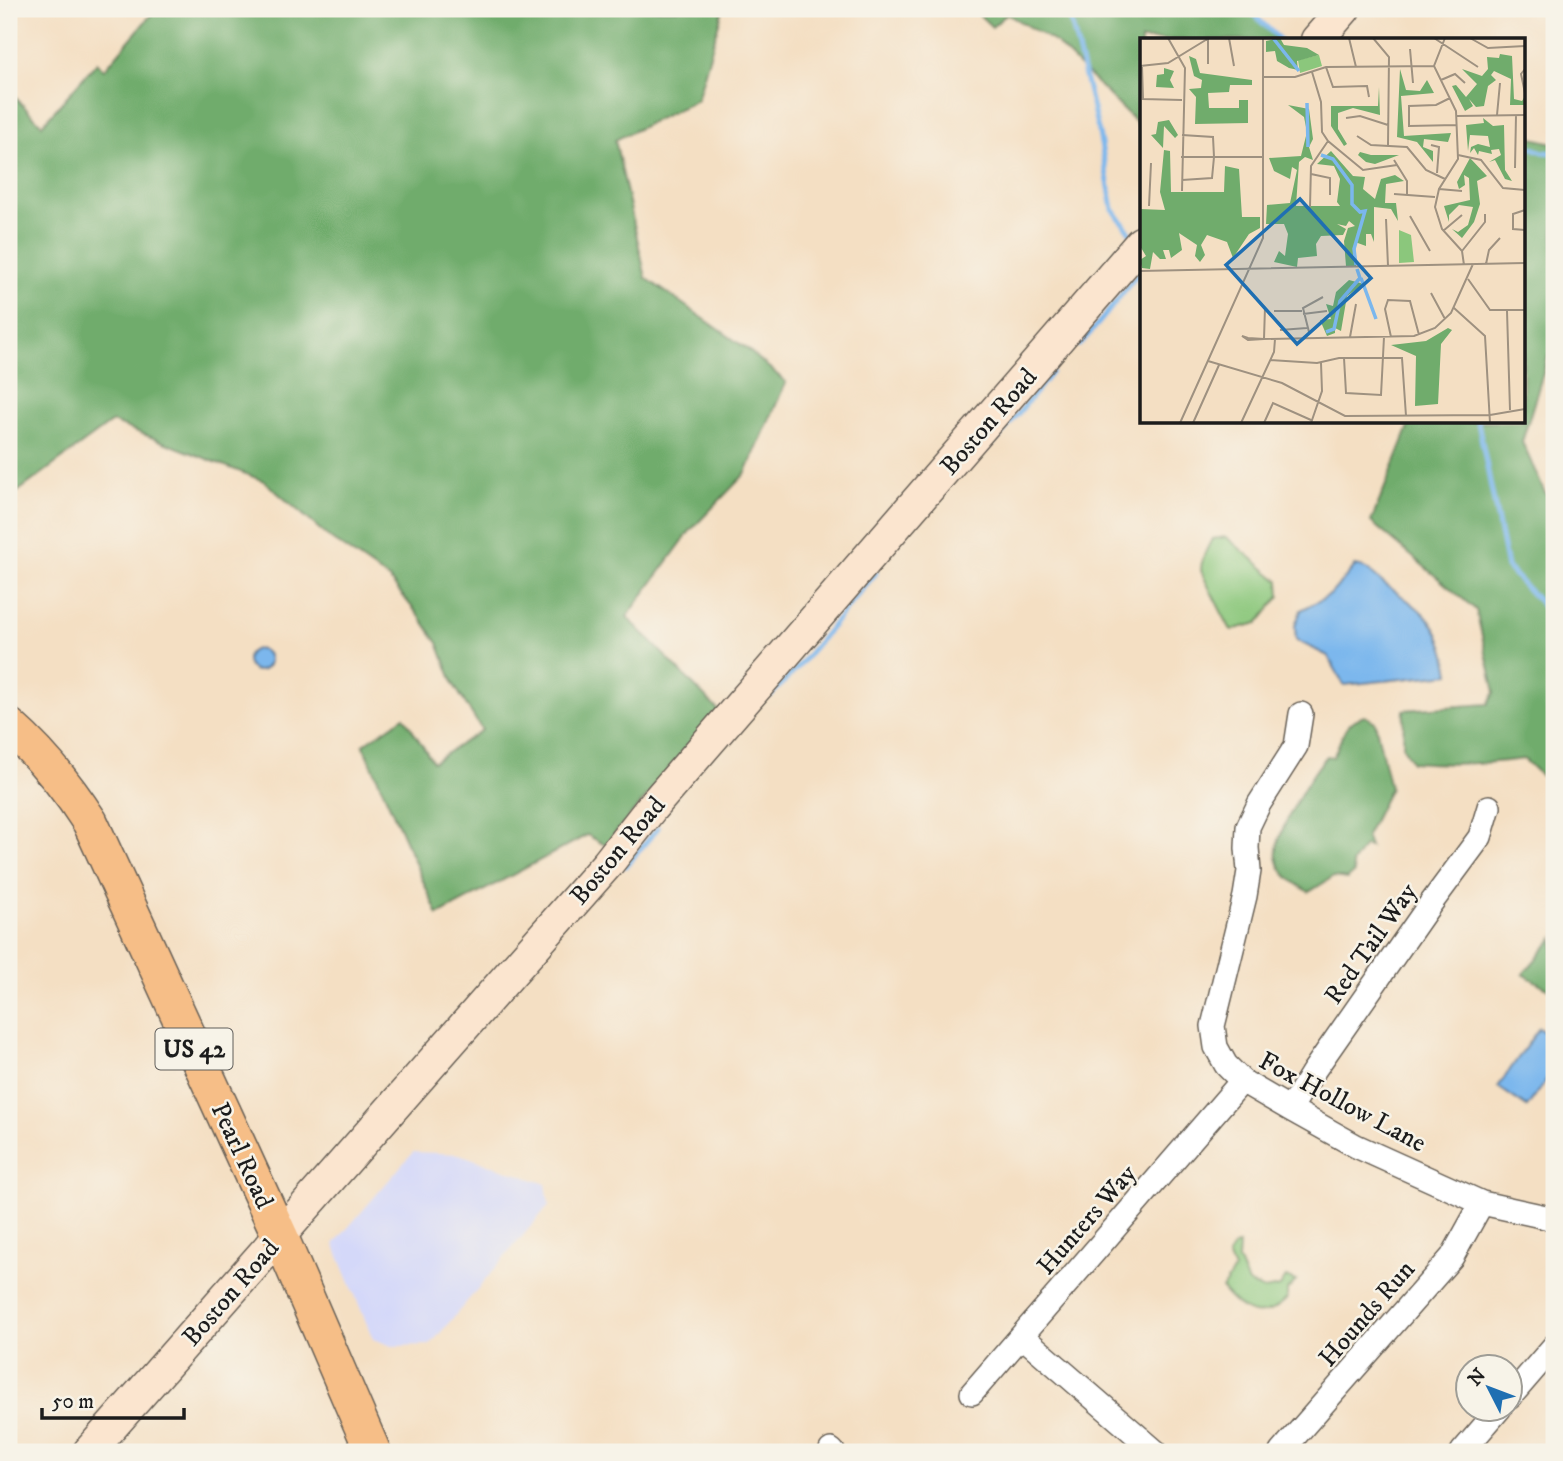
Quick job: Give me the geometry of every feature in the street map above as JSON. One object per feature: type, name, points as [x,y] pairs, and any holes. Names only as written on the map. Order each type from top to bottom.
[{"type":"main road","name":"Pearl Road","points":[[9,726],[28,743],[68,789],[90,822],[280,1236],[373,1452]]},
{"type":"street","points":[[1319,38],[1344,9]]},
{"type":"street","name":"Boston Road","points":[[89,1452],[608,863],[652,807],[1140,244]]},
{"type":"street","name":"Fox Hollow Lane","points":[[1301,714],[1297,746],[1258,804],[1248,827],[1249,870],[1213,1026],[1216,1047],[1226,1065],[1242,1081],[1356,1146],[1482,1203],[1553,1219]]},
{"type":"street","name":"Red Tail Way","points":[[1290,1109],[1419,920],[1480,837],[1489,807]]},
{"type":"street","name":"Hunters Way","points":[[972,1393],[1242,1081]]},
{"type":"street","name":"Hounds Run","points":[[1281,1452],[1452,1257],[1482,1203]]},
{"type":"street","points":[[1023,1337],[1156,1452]]},
{"type":"street","points":[[1524,1381],[1554,1346]]},
{"type":"street","points":[[1462,1452],[1489,1422]]},
{"type":"shaded area","points":[[413,1152],[459,1154],[546,1184],[549,1205],[430,1345],[392,1346],[373,1339],[334,1244]]},
{"type":"green space","points":[[156,9],[723,9],[697,100],[615,140],[646,278],[747,349],[786,382],[746,473],[690,531],[627,617],[720,712],[605,845],[587,835],[438,915],[363,745],[404,717],[433,762],[482,730],[454,685],[438,643],[389,579],[331,539],[264,481],[112,422],[9,498],[9,91],[42,125],[97,62],[104,70]]},
{"type":"green space","points":[[973,9],[1248,9],[1278,38],[1140,38],[1140,126],[1056,43],[1007,14],[992,27]]},
{"type":"green space","points":[[1524,136],[1554,143],[1554,337],[1522,442],[1545,493],[1554,501],[1554,788],[1524,759],[1468,764],[1412,762],[1403,747],[1404,710],[1488,704],[1495,692],[1476,610],[1371,522],[1410,424],[1524,424]]},
{"type":"green space","points":[[1226,537],[1279,581],[1280,596],[1258,623],[1231,630],[1201,570],[1203,558],[1212,539]]},
{"type":"green space","points":[[1365,716],[1375,722],[1390,788],[1366,836],[1370,847],[1364,846],[1352,864],[1354,873],[1347,879],[1333,877],[1309,892],[1281,869],[1277,847],[1281,834],[1320,764],[1327,756],[1333,757],[1352,722]]},
{"type":"green space","points":[[1554,938],[1554,992],[1523,974]]},
{"type":"green space","points":[[1239,1245],[1238,1260],[1248,1283],[1264,1290],[1280,1287],[1286,1277],[1296,1281],[1287,1290],[1287,1299],[1268,1312],[1252,1313],[1245,1310],[1222,1289],[1234,1270],[1228,1255],[1234,1246]]},
{"type":"water","points":[[1355,566],[1367,570],[1409,601],[1428,619],[1442,641],[1450,674],[1344,685],[1328,656],[1296,640],[1295,626],[1301,610],[1330,595]]},
{"type":"water","points":[[258,649],[268,656],[269,660],[262,670],[258,671],[248,664],[247,660],[254,650]]},
{"type":"water","points":[[1539,1028],[1554,1039],[1554,1069],[1527,1107],[1498,1087]]},
{"type":"waterway","points":[[1068,9],[1099,133],[1113,209],[1131,234]]},
{"type":"waterway","points":[[1248,9],[1278,38]]},
{"type":"waterway","points":[[1524,144],[1554,153]]},
{"type":"waterway","points":[[1079,345],[1140,271]]},
{"type":"waterway","points":[[976,457],[999,437],[1052,372]]},
{"type":"waterway","points":[[1478,424],[1507,567],[1554,618]]},
{"type":"waterway","points":[[771,695],[799,666],[876,573]]},
{"type":"waterway","points":[[626,866],[658,828]]}]
